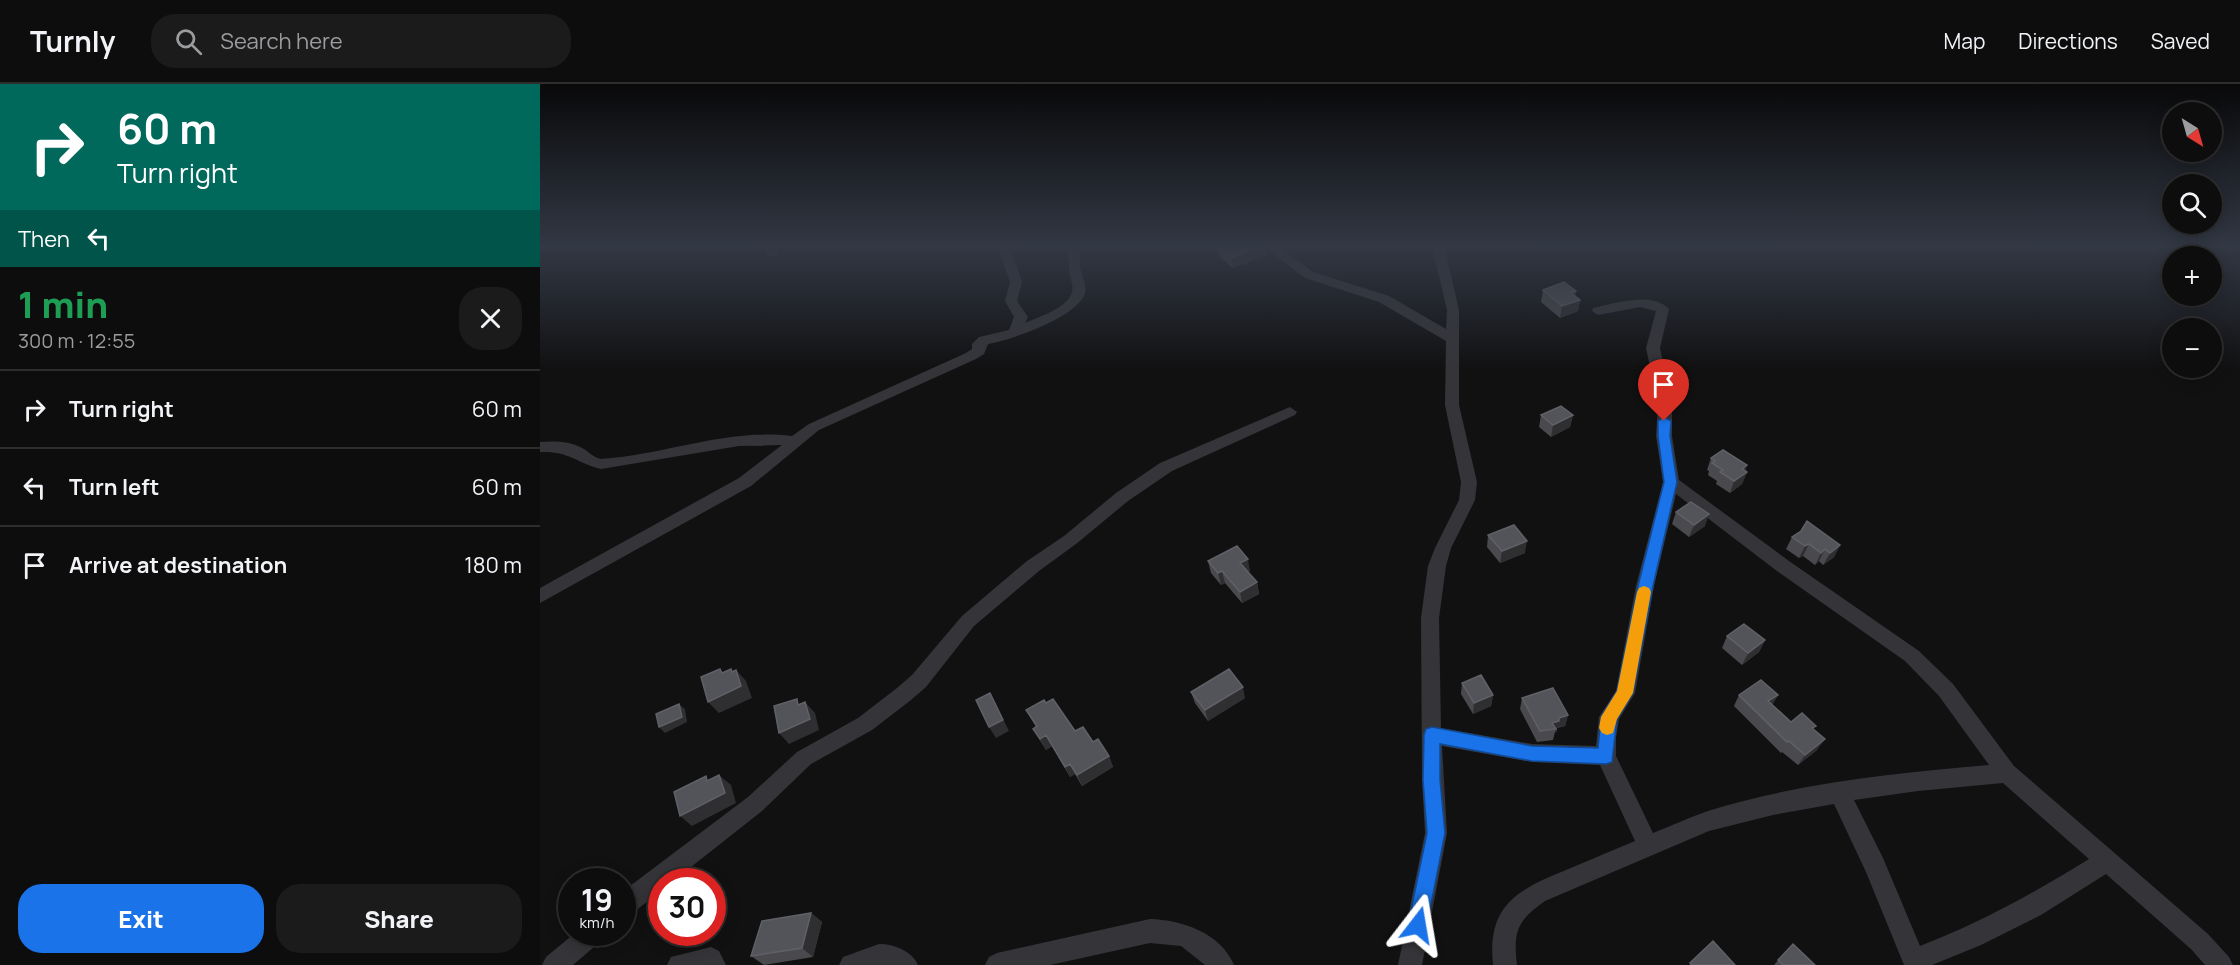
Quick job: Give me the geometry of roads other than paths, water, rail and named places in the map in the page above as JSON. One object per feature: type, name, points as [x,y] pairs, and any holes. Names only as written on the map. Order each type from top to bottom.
[{"type":"street","points":[[1014,333],[1021,317],[1011,301],[1015,287]]},
{"type":"street","points":[[540,596],[745,482],[806,433],[826,421],[971,356],[979,351],[980,342],[1014,333],[1054,315],[1075,301],[1079,287]]},
{"type":"street","points":[[1347,287],[1384,299],[1453,339]]},
{"type":"street","points":[[1410,965],[1436,833],[1432,780],[1430,618],[1437,566],[1443,548],[1467,500],[1469,482],[1452,405],[1453,310],[1448,287]]},
{"type":"street","points":[[1598,311],[1642,303],[1651,303],[1663,309],[1653,348],[1665,405],[1664,436],[1671,482],[1640,609],[1625,693],[1610,717],[1606,738],[1606,756],[1648,846]]},
{"type":"street","points":[[636,896],[755,804],[804,758],[865,724],[904,694],[931,668],[968,621],[1033,566],[1070,540],[1122,497],[1166,467],[1290,412]]},
{"type":"street","points":[[540,447],[560,446],[579,453],[587,460],[601,464],[617,464],[695,447],[740,441],[775,439],[797,442]]},
{"type":"street","points":[[1671,482],[1783,566],[1912,656],[1946,690],[2007,773],[2200,942],[2221,965]]},
{"type":"street","points":[[1432,735],[1486,747],[1532,753],[1606,756]]},
{"type":"street","points":[[1505,965],[1503,931],[1513,912],[1524,901],[1537,893],[1708,821],[1773,805],[1839,793],[1918,781],[2007,773]]},
{"type":"street","points":[[1839,793],[1875,867],[1915,963],[2033,907],[2107,861]]},
{"type":"street","points":[[997,965],[1150,931],[1170,930],[1191,936],[1222,965]]},
{"type":"street","points":[[554,965],[577,946]]},
{"type":"street","points":[[851,965],[880,955],[889,955],[906,965]]},
{"type":"street","points":[[679,965],[711,959],[714,965]]}]
